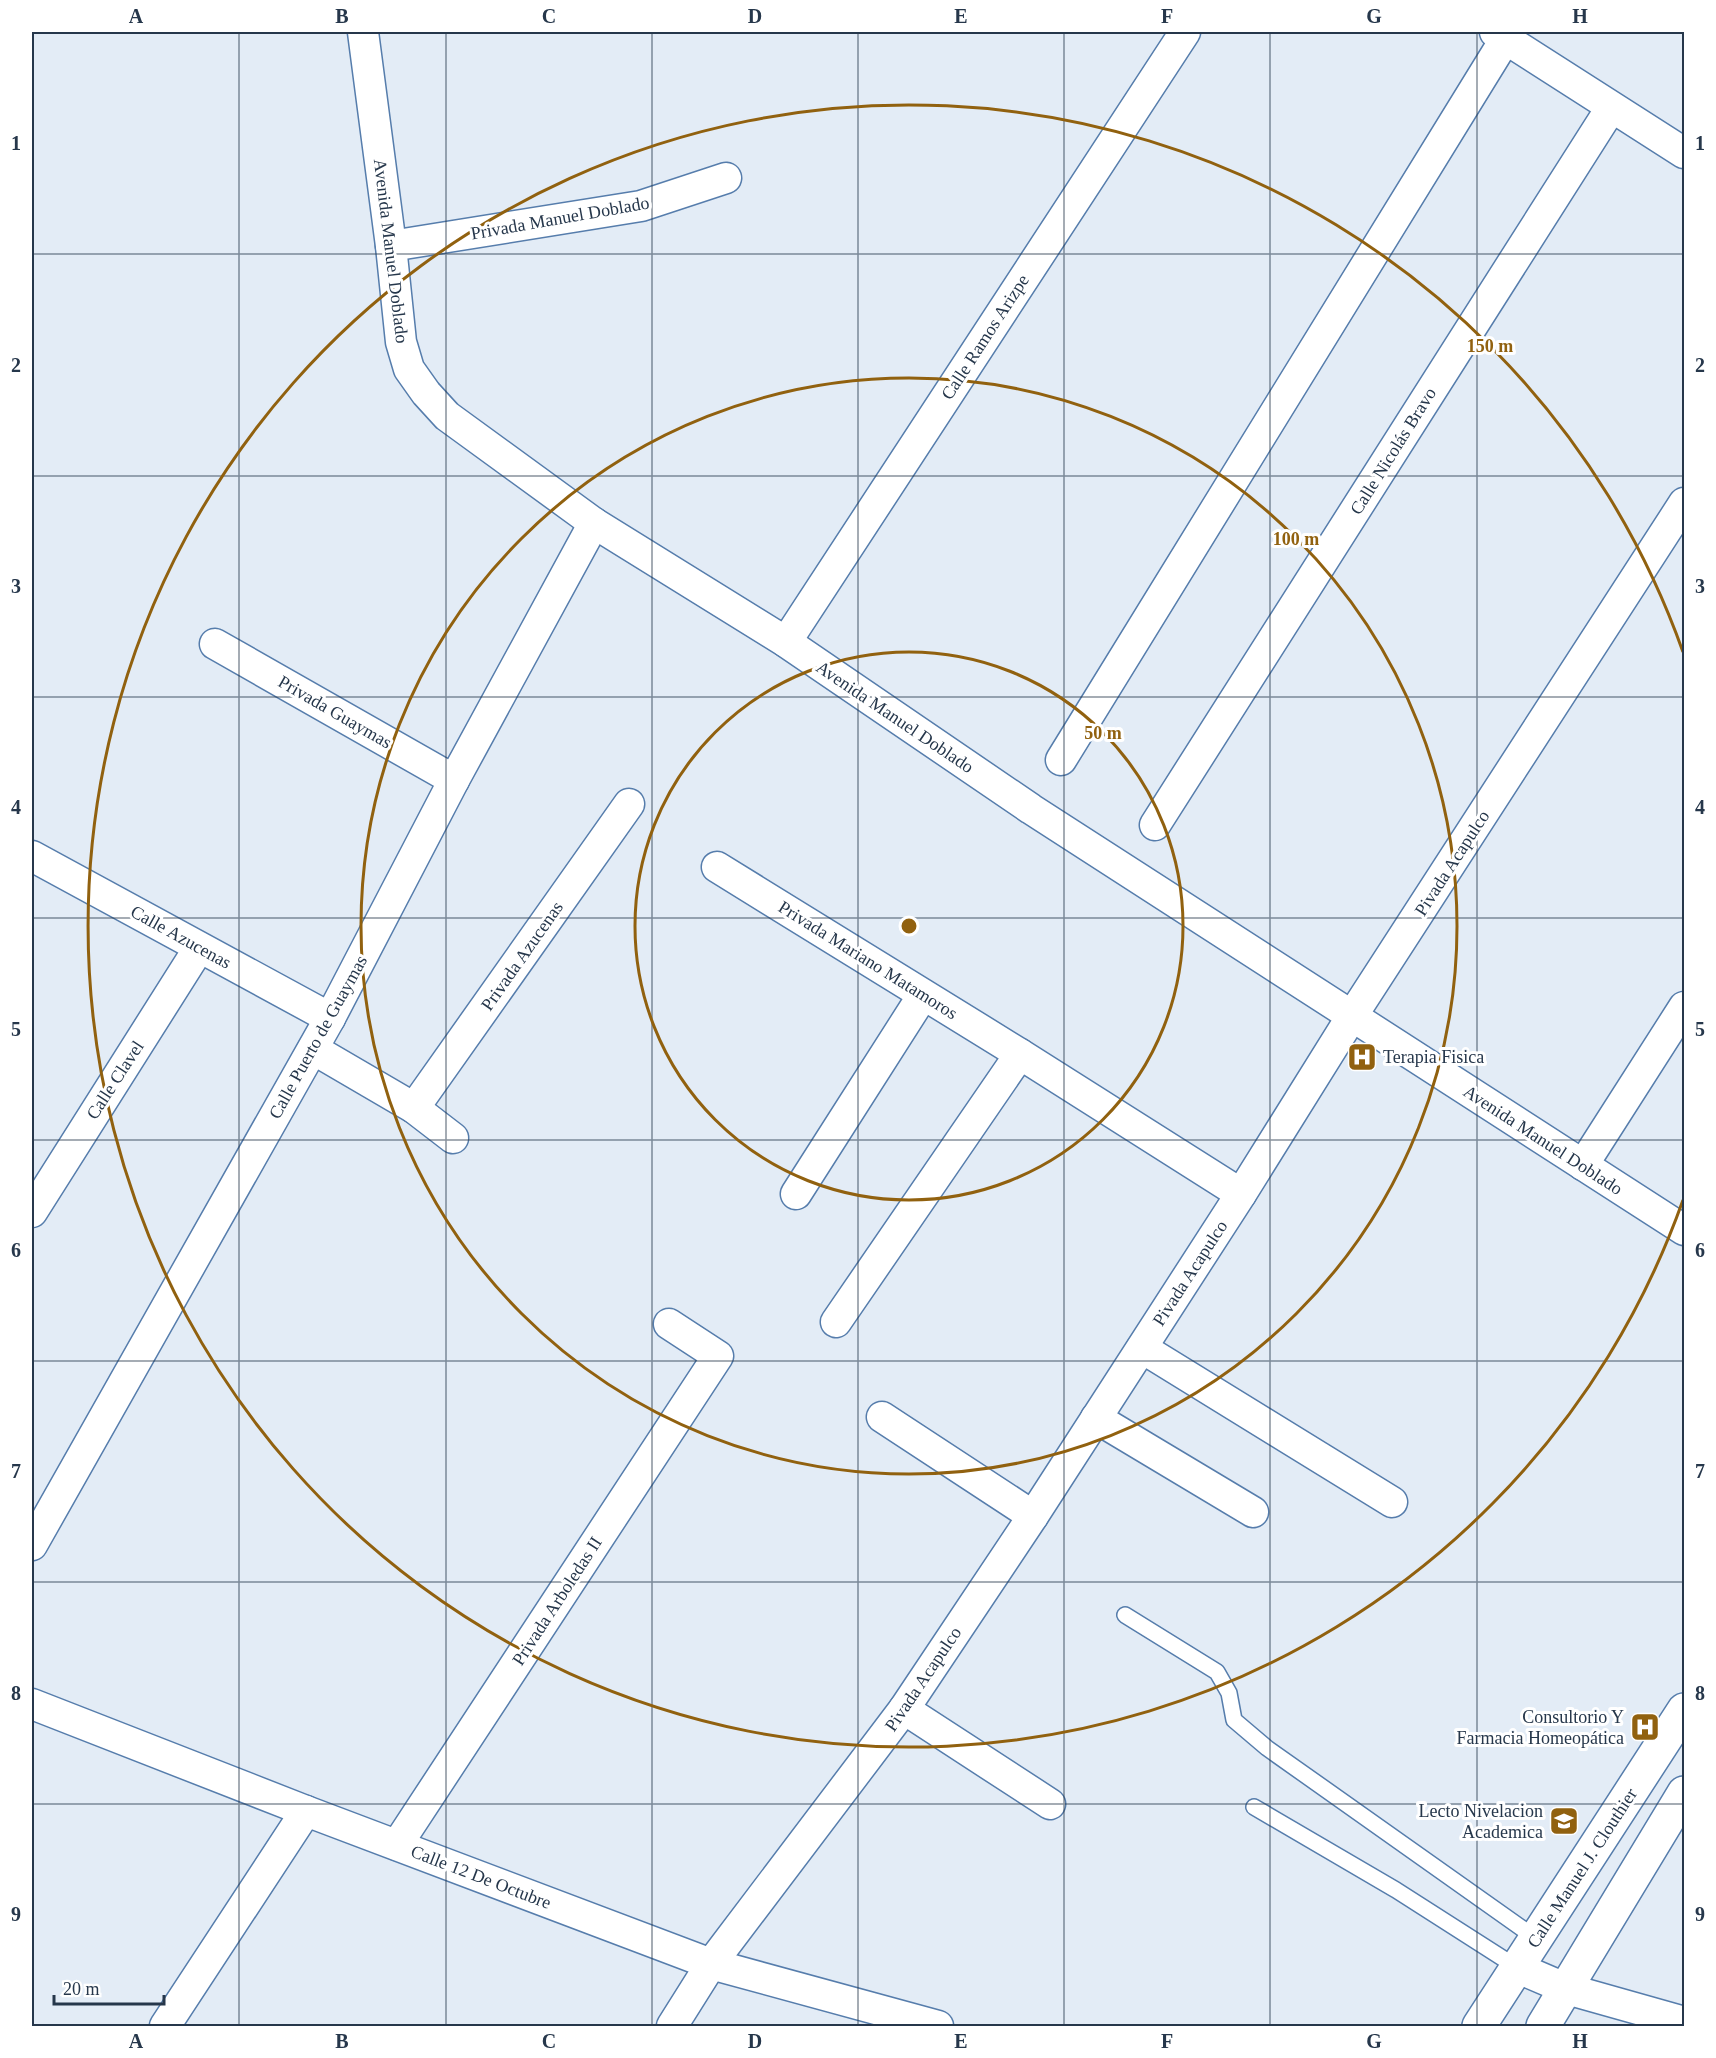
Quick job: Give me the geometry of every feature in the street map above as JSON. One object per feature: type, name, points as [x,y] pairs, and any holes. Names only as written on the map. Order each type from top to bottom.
[{"type":"street","name":"Avenida Manuel Doblado","points":[[363,32],[401,342],[409,369],[426,393],[447,416],[594,523],[786,642],[1031,809],[1683,1228]]},
{"type":"street","name":"Calle Ramos Arizpe","points":[[786,642],[1185,32]]},
{"type":"street","points":[[1061,760],[1500,35],[1684,153]]},
{"type":"street","name":"Calle Nicolás Bravo","points":[[1155,825],[1611,108]]},
{"type":"street","name":"Privada Manuel Doblado","points":[[391,246],[641,206],[726,178]]},
{"type":"street","name":"Pivada Acapulco","points":[[672,2026],[711,1964],[904,1709],[1033,1516],[1241,1194],[1352,1016],[1684,503]]},
{"type":"street","name":"Calle Puerto de Guaymas","points":[[32,1545],[313,1049],[454,780],[594,523]]},
{"type":"street","name":"Privada Guaymas","points":[[215,644],[454,780]]},
{"type":"street","name":"Privada Azucenas","points":[[414,1108],[629,804]]},
{"type":"street","name":"Calle Azucenas","points":[[32,856],[330,1018]]},
{"type":"street","name":"Privada Mariano Matamoros","points":[[717,867],[1241,1194]]},
{"type":"street","name":"Calle Clavel","points":[[32,1212],[200,948]]},
{"type":"street","points":[[796,1194],[923,995]]},
{"type":"street","points":[[1583,1165],[1684,1006]]},
{"type":"street","points":[[313,1049],[414,1108],[453,1138]]},
{"type":"street","points":[[836,1322],[1020,1054]]},
{"type":"street","name":"Privada Arboledas II","points":[[397,1845],[718,1356],[669,1324]]},
{"type":"street","points":[[1142,1348],[1392,1502]]},
{"type":"street","points":[[882,1417],[1033,1516]]},
{"type":"street","points":[[1096,1418],[1253,1512]]},
{"type":"street","name":"Calle 12 De Octubre","points":[[32,1704],[306,1811],[711,1964],[938,2026]]},
{"type":"street","points":[[904,1709],[1050,1804]]},
{"type":"street","name":"Calle Manuel J. Clouthier","points":[[1479,2026],[1684,1710]]},
{"type":"street","points":[[1543,2026],[1684,1793]]},
{"type":"street","points":[[165,2026],[306,1811]]},
{"type":"street","points":[[1518,1968],[1567,1989],[1684,2022]]},
{"type":"lane","points":[[1125,1615],[1217,1672],[1229,1693],[1234,1720],[1267,1748],[1537,1939]]},
{"type":"lane","points":[[1254,1806],[1396,1890],[1518,1968]]},
{"type":"place","name":"Terapia Fisica","points":[[1362,1057]]},
{"type":"place","name":"Consultorio Y Farmacia Homeopática","points":[[1645,1727]]},
{"type":"place","name":"Lecto Nivelacion Academica","points":[[1564,1821]]}]
